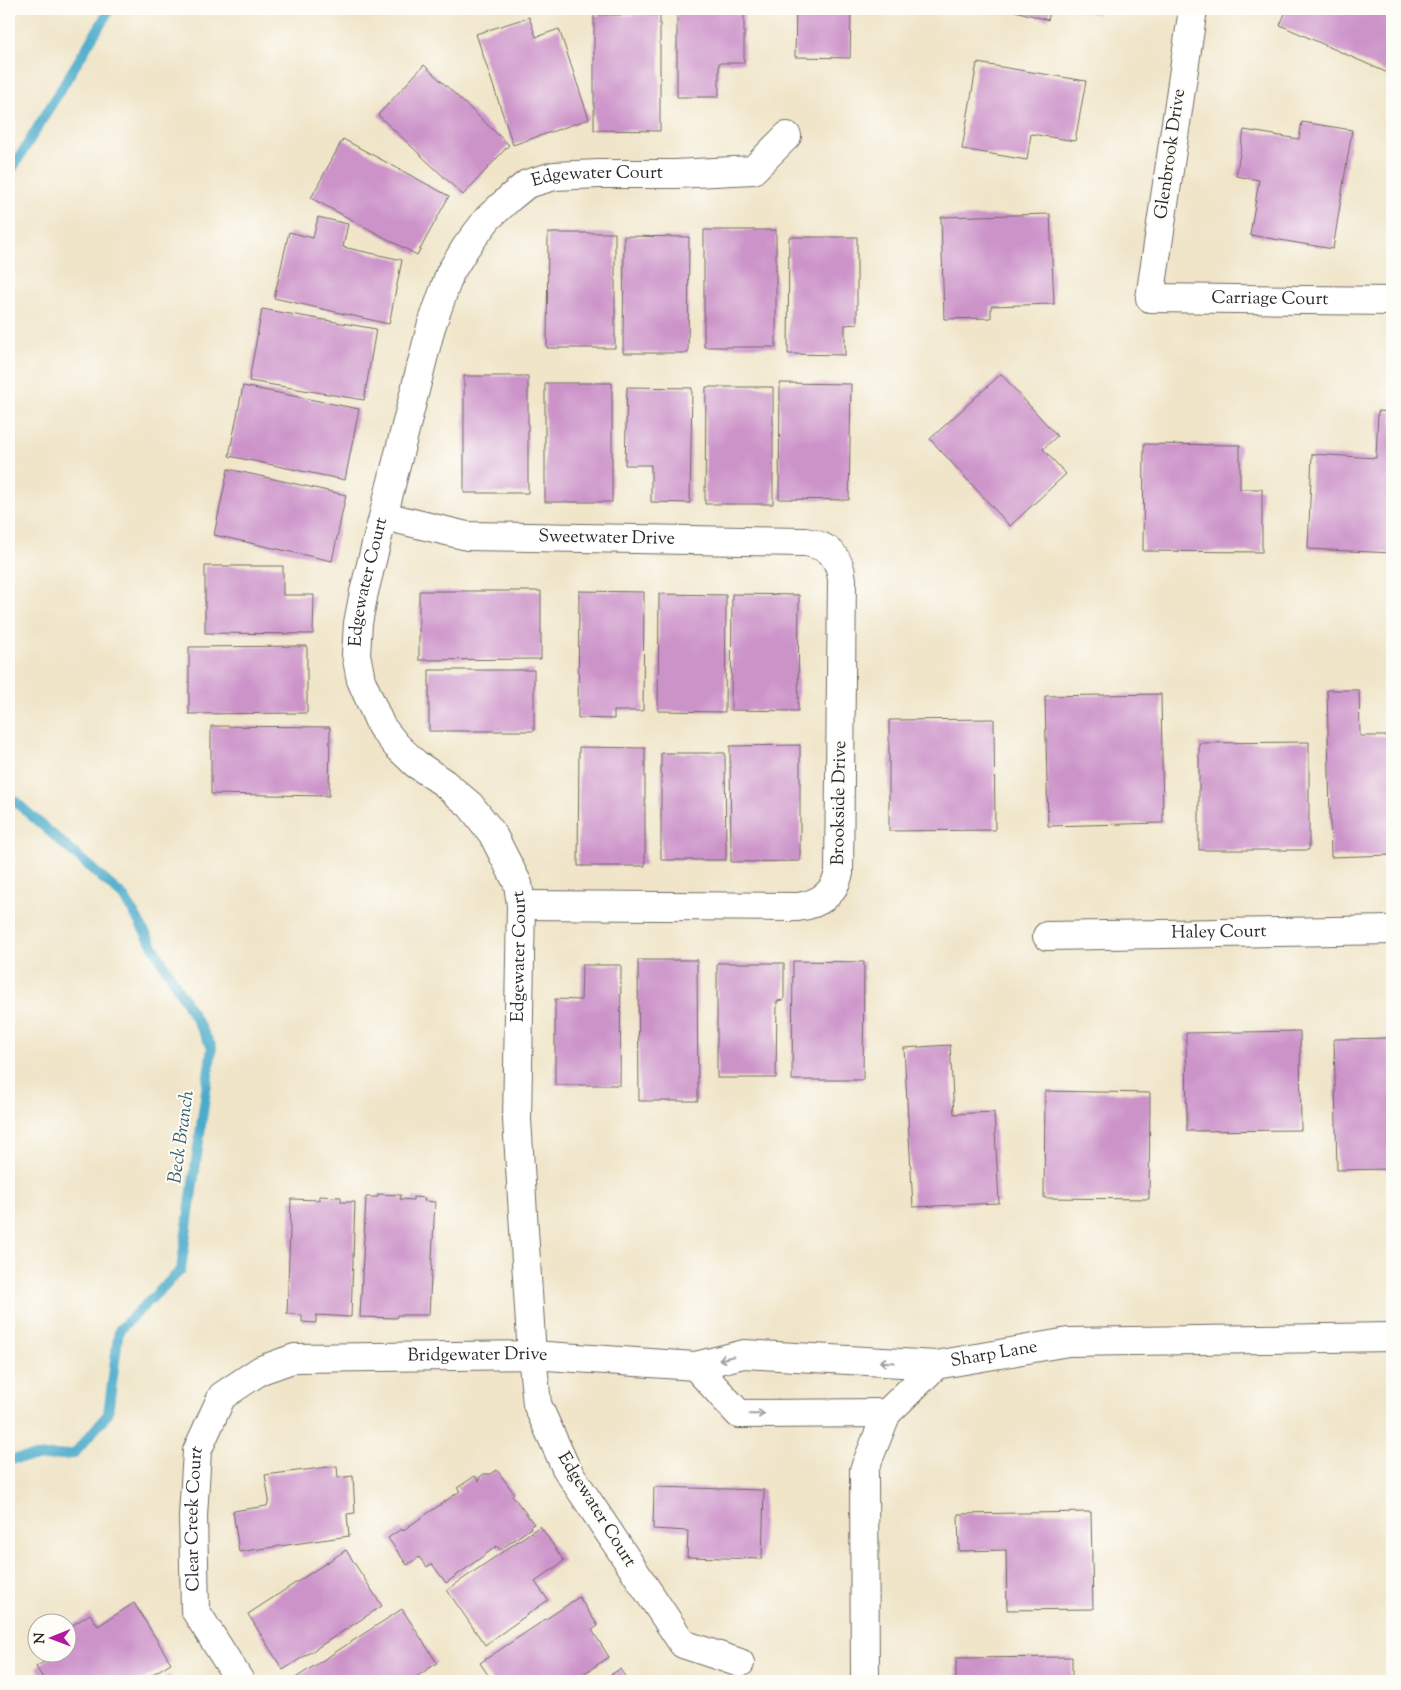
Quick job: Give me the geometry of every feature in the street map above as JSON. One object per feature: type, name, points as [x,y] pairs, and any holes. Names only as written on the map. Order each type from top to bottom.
[{"type":"street","name":"Glenbrook Drive","points":[[1150,298],[1193,9]]},
{"type":"street","name":"Edgewater Court","points":[[740,1663],[682,1644],[566,1468],[537,1404],[517,1120],[521,904],[518,884],[492,833],[470,805],[444,783],[416,764],[396,745],[381,726],[361,680],[356,654],[358,623],[364,592],[431,327],[450,273],[466,247],[488,218],[527,184],[554,176],[626,173],[675,174],[753,170],[787,136]]},
{"type":"street","name":"Carriage Court","points":[[1150,298],[1392,301]]},
{"type":"street","name":"Sweetwater Drive","points":[[384,516],[467,536],[805,542],[822,546],[830,552]]},
{"type":"street","name":"Brookside Drive","points":[[521,904],[798,907],[814,904],[831,892],[839,873],[842,580],[838,563],[830,552]]},
{"type":"street","name":"Haley Court","points":[[1047,936],[1392,930]]},
{"type":"street","name":"Sharp Lane","points":[[865,1681],[864,1470],[887,1413],[936,1365],[1068,1342],[1392,1337]]},
{"type":"street","name":"Bridgewater Drive","points":[[261,1370],[295,1358],[532,1354],[695,1366],[744,1354],[936,1365]]},
{"type":"street","points":[[695,1366],[739,1414],[887,1413]]},
{"type":"street","name":"Clear Creek Court","points":[[240,1681],[195,1610],[193,1516],[197,1450],[222,1396],[261,1370]]},
{"type":"building","points":[[677,9],[744,9],[744,63],[719,63],[719,97],[677,97]]},
{"type":"building","points":[[796,9],[851,9],[850,58],[795,57]]},
{"type":"building","points":[[1008,9],[1051,9],[1048,20]]},
{"type":"building","points":[[1077,9],[1098,9],[1097,15]]},
{"type":"building","points":[[1287,9],[1392,9],[1392,69],[1390,74],[1280,25]]},
{"type":"building","points":[[594,15],[660,15],[660,131],[594,130]]},
{"type":"building","points":[[529,17],[536,37],[559,29],[589,119],[513,145],[476,34]]},
{"type":"building","points":[[977,63],[1086,81],[1075,141],[1031,134],[1027,160],[962,149]]},
{"type":"building","points":[[424,65],[509,145],[463,195],[378,115]]},
{"type":"building","points":[[1302,122],[1352,130],[1333,249],[1250,235],[1259,180],[1236,176],[1244,130],[1299,139]]},
{"type":"building","points":[[343,139],[449,196],[417,255],[311,198]]},
{"type":"building","points":[[1050,214],[1054,304],[991,306],[991,318],[944,319],[941,217]]},
{"type":"building","points":[[318,217],[348,224],[343,247],[402,260],[389,324],[274,298],[289,232],[313,238]]},
{"type":"building","points":[[704,230],[776,230],[776,347],[704,347]]},
{"type":"building","points":[[548,233],[615,233],[615,348],[547,348]]},
{"type":"building","points":[[624,236],[689,237],[688,353],[623,353]]},
{"type":"building","points":[[789,237],[857,237],[857,324],[845,325],[845,355],[788,354]]},
{"type":"building","points":[[262,309],[376,329],[364,400],[249,381]]},
{"type":"building","points":[[1001,374],[1057,436],[1043,449],[1066,474],[1010,526],[930,439]]},
{"type":"building","points":[[464,376],[528,376],[528,493],[464,493]]},
{"type":"building","points":[[545,383],[612,383],[612,502],[545,502]]},
{"type":"building","points":[[780,383],[851,384],[849,500],[779,499]]},
{"type":"building","points":[[243,386],[359,409],[345,480],[229,456]]},
{"type":"building","points":[[627,387],[692,388],[690,503],[651,502],[651,465],[625,465]]},
{"type":"building","points":[[706,387],[773,387],[773,504],[705,504]]},
{"type":"building","points":[[1378,411],[1392,412],[1392,553],[1308,549],[1312,454],[1376,458]]},
{"type":"building","points":[[1144,444],[1240,445],[1240,489],[1262,489],[1262,552],[1143,551]]},
{"type":"building","points":[[228,469],[346,495],[332,561],[214,535]]},
{"type":"building","points":[[205,566],[283,566],[283,595],[314,595],[313,634],[205,633]]},
{"type":"building","points":[[419,591],[541,591],[541,659],[419,660]]},
{"type":"building","points":[[579,591],[644,592],[643,711],[614,711],[614,719],[578,718]]},
{"type":"building","points":[[659,594],[726,595],[725,712],[658,711]]},
{"type":"building","points":[[732,594],[799,595],[798,711],[731,710]]},
{"type":"building","points":[[307,646],[307,713],[189,714],[189,647]]},
{"type":"building","points":[[429,670],[534,670],[534,731],[429,731]]},
{"type":"building","points":[[1390,681],[1392,681],[1392,703],[1391,703]]},
{"type":"building","points":[[1327,690],[1359,690],[1360,736],[1392,736],[1392,855],[1331,857]]},
{"type":"building","points":[[1161,694],[1163,823],[1048,826],[1045,696]]},
{"type":"building","points":[[994,719],[995,830],[889,831],[889,720]]},
{"type":"building","points":[[211,726],[330,727],[329,796],[211,794]]},
{"type":"building","points":[[1309,742],[1309,850],[1199,850],[1199,743]]},
{"type":"building","points":[[800,745],[800,861],[731,862],[730,746]]},
{"type":"building","points":[[579,747],[645,748],[645,866],[578,866]]},
{"type":"building","points":[[661,753],[725,753],[726,860],[661,860]]},
{"type":"building","points":[[638,960],[697,960],[698,1101],[639,1101]]},
{"type":"building","points":[[793,961],[864,962],[863,1080],[792,1080]]},
{"type":"building","points":[[717,963],[784,963],[784,1000],[777,1001],[776,1078],[717,1078]]},
{"type":"building","points":[[582,965],[621,965],[620,1085],[555,1085],[555,999],[581,1000]]},
{"type":"building","points":[[1300,1031],[1301,1130],[1187,1131],[1186,1033]]},
{"type":"building","points":[[1392,1038],[1392,1169],[1337,1170],[1334,1039]]},
{"type":"building","points":[[950,1045],[954,1114],[994,1112],[999,1203],[913,1207],[904,1048]]},
{"type":"building","points":[[1045,1091],[1150,1093],[1149,1199],[1044,1198]]},
{"type":"building","points":[[378,1194],[401,1195],[400,1199],[413,1200],[413,1197],[425,1198],[424,1201],[435,1202],[429,1315],[397,1315],[397,1318],[360,1317],[366,1197],[378,1197]]},
{"type":"building","points":[[319,1196],[341,1197],[341,1202],[355,1202],[351,1317],[316,1315],[316,1323],[302,1322],[302,1315],[287,1314],[291,1199],[319,1200]]},
{"type":"building","points":[[337,1466],[338,1478],[353,1476],[355,1513],[347,1514],[349,1536],[239,1552],[233,1511],[267,1506],[269,1500],[265,1475]]},
{"type":"building","points":[[497,1470],[514,1493],[512,1495],[534,1524],[530,1526],[531,1528],[500,1550],[497,1546],[446,1583],[432,1564],[427,1567],[419,1557],[407,1565],[388,1538],[401,1529],[402,1531],[460,1491],[457,1488],[475,1476],[479,1481],[480,1477],[484,1474],[491,1474]]},
{"type":"building","points":[[654,1487],[764,1490],[762,1559],[687,1557],[688,1531],[653,1529]]},
{"type":"building","points":[[1091,1512],[1093,1609],[1007,1610],[1006,1550],[959,1551],[958,1514]]},
{"type":"building","points":[[540,1526],[564,1561],[535,1582],[548,1600],[485,1645],[447,1590]]},
{"type":"building","points":[[346,1550],[382,1606],[283,1670],[248,1614]]},
{"type":"building","points":[[579,1597],[598,1626],[592,1630],[609,1657],[573,1681],[492,1681],[480,1663]]},
{"type":"building","points":[[134,1603],[171,1663],[141,1681],[45,1681],[36,1667],[44,1662],[78,1662],[78,1622],[90,1614],[98,1626]]},
{"type":"building","points":[[402,1609],[437,1663],[410,1681],[296,1681],[294,1679]]},
{"type":"building","points":[[1072,1657],[1072,1681],[956,1681],[956,1658]]},
{"type":"building","points":[[620,1669],[628,1681],[600,1681]]},
{"type":"building","points":[[169,1674],[174,1681],[157,1681]]},
{"type":"waterway","name":"Beck Branch","points":[[9,174],[110,9]]},
{"type":"waterway","name":"Beck Branch","points":[[9,796],[125,898],[212,1047],[181,1270],[119,1330],[108,1414],[74,1454],[9,1459]]}]
